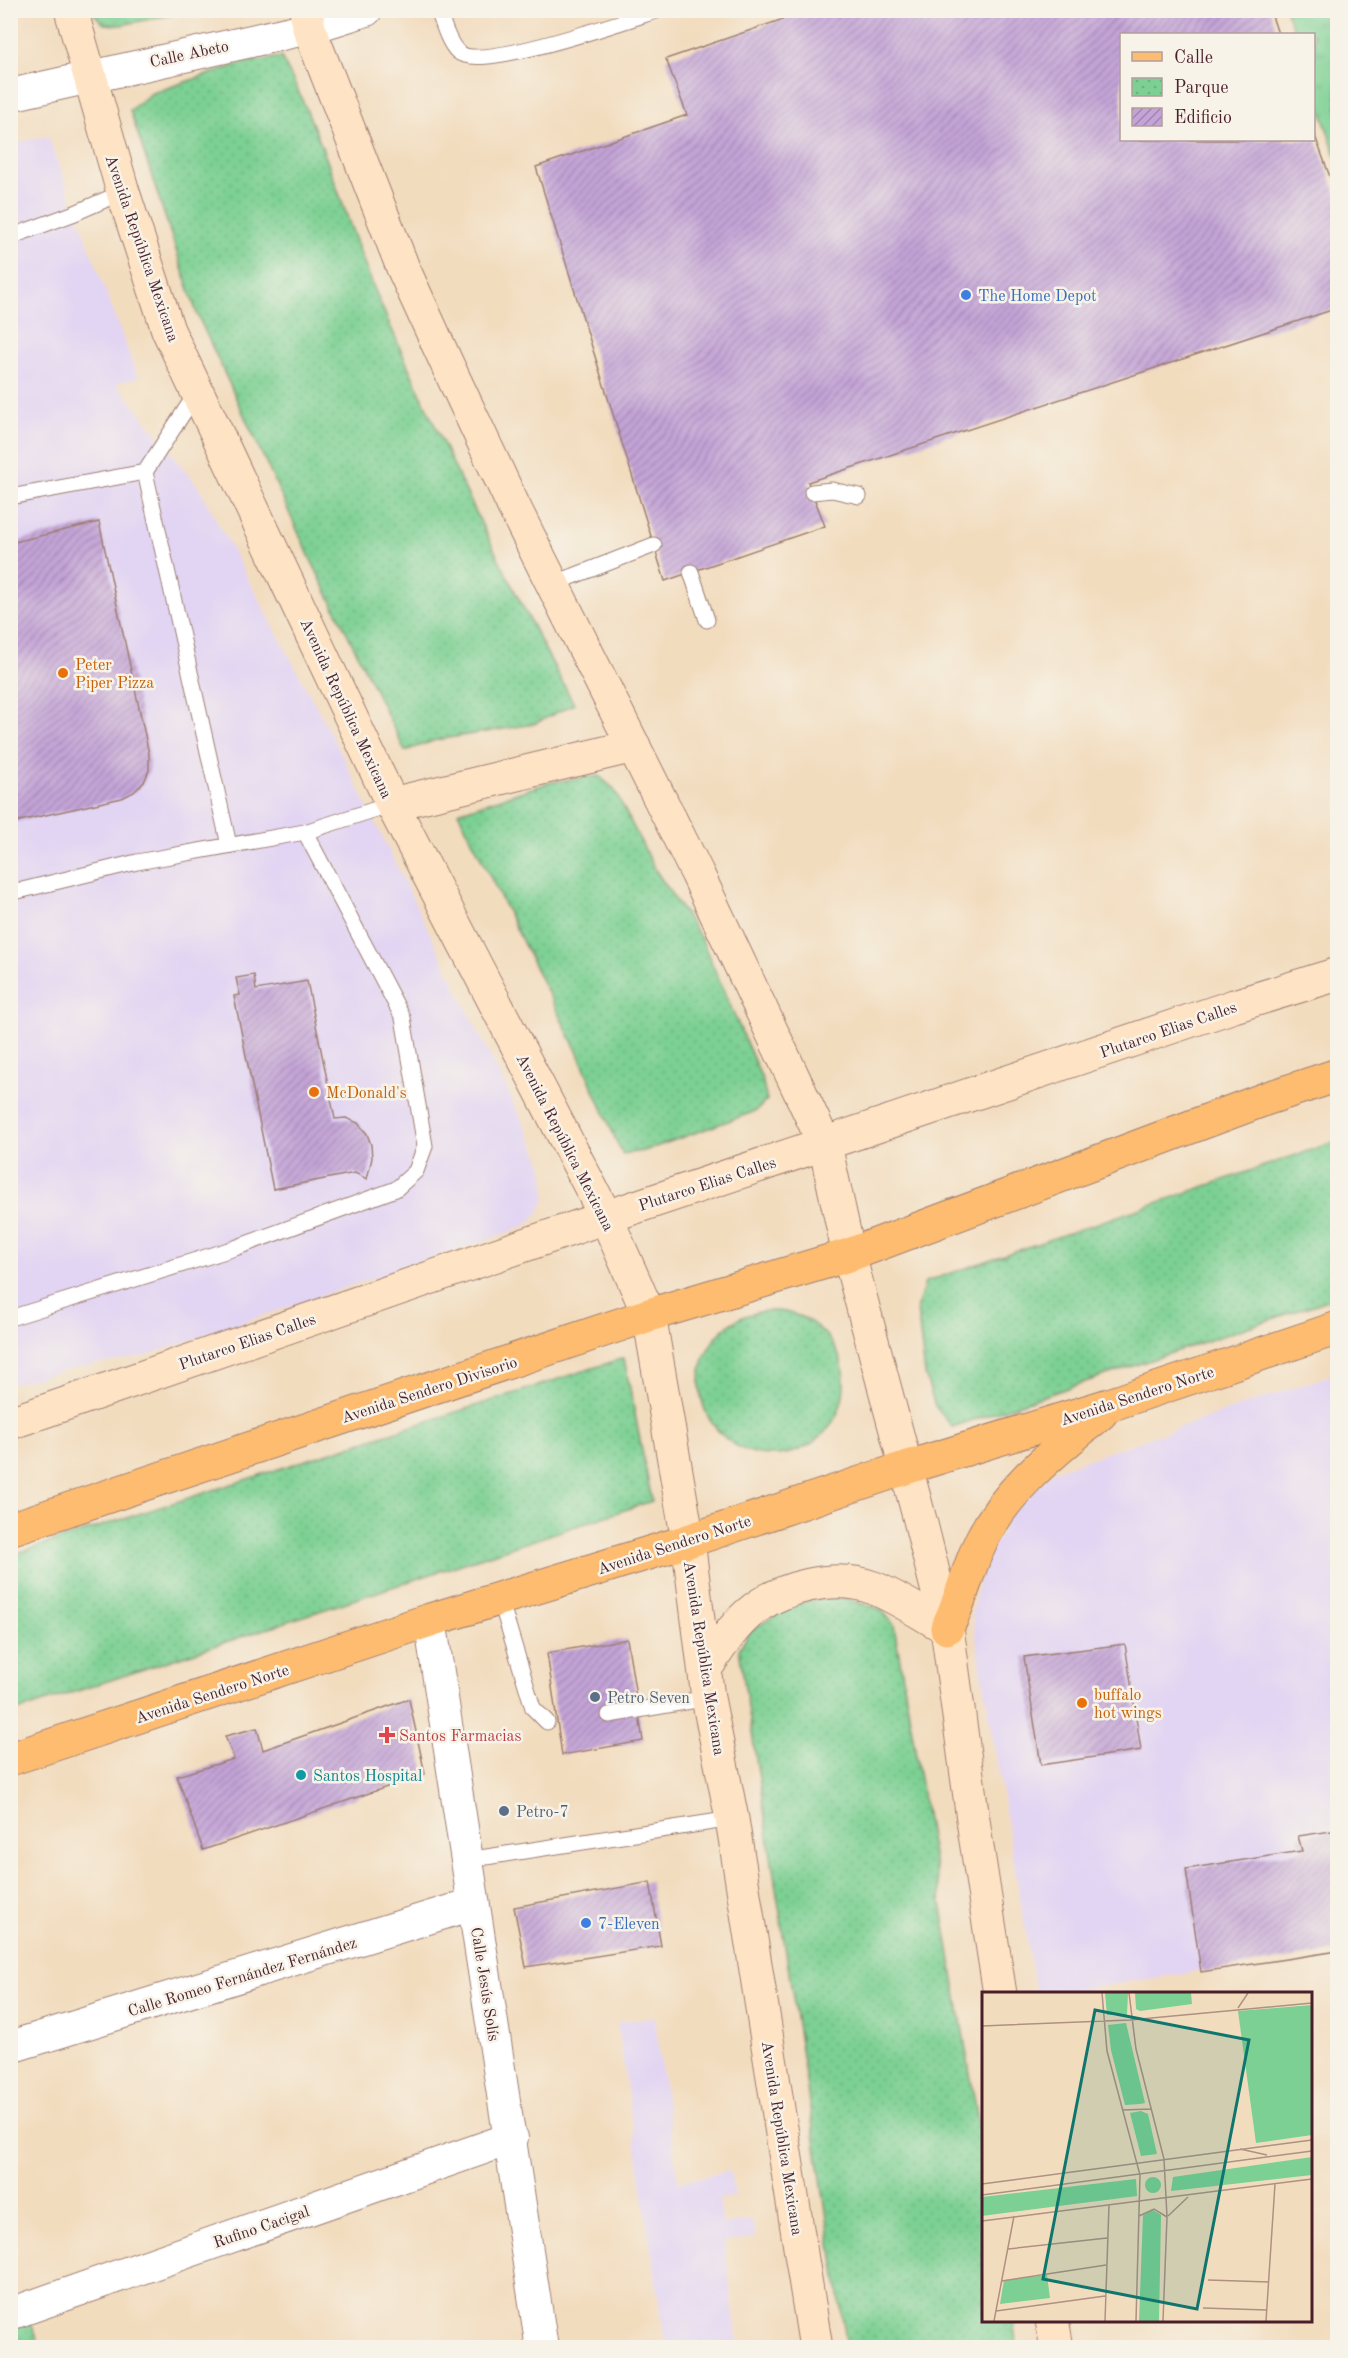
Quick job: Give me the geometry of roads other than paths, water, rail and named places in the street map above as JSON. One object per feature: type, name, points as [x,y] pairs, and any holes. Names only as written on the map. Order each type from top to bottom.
[{"type":"main road","name":"Avenida República Mexicana","points":[[71,10],[123,192],[168,330],[392,804],[606,1217],[649,1315],[688,1541],[706,1683],[732,1819],[816,2348]]},
{"type":"main road","points":[[308,19],[404,268],[553,584],[634,746],[825,1145],[849,1255],[947,1628],[1000,1992]]},
{"type":"main road","points":[[392,804],[634,746]]},
{"type":"main road","name":"Plutarco Elias Calles","points":[[10,1423],[606,1217],[1234,1006],[1338,974]]},
{"type":"main road","points":[[849,1255],[1268,1098],[1338,1075]]},
{"type":"main road","name":"Avenida Sendero Divisorio","points":[[10,1529],[649,1315],[849,1255]]},
{"type":"main road","name":"Avenida Sendero Norte","points":[[10,1759],[430,1620],[688,1541],[905,1468],[1112,1404],[1338,1328]]},
{"type":"main road","points":[[947,1628],[957,1609],[981,1541],[994,1518],[1020,1484],[1112,1404]]},
{"type":"main road","points":[[706,1683],[748,1614],[785,1593],[822,1583],[850,1582],[875,1589],[947,1628]]},
{"type":"main road","points":[[1052,2322],[1057,2348]]},
{"type":"street","name":"Calle Abeto","points":[[10,94],[308,19],[366,10]]},
{"type":"street","name":"Calle Jesús Solís","points":[[430,1620],[473,1904],[512,2138],[542,2348]]},
{"type":"street","name":"Calle Romeo Fernández Fernández","points":[[10,2047],[473,1904]]},
{"type":"street","name":"Rufino Cacigal","points":[[10,2314],[512,2138]]},
{"type":"lane","points":[[438,10],[457,52],[468,57],[524,51],[659,10]]},
{"type":"lane","points":[[10,237],[123,192]]},
{"type":"lane","points":[[197,392],[145,472],[229,844]]},
{"type":"lane","points":[[10,497],[145,472]]},
{"type":"lane","points":[[812,492],[832,490],[859,496]]},
{"type":"lane","points":[[553,584],[654,545]]},
{"type":"lane","points":[[691,572],[707,620]]},
{"type":"lane","points":[[10,894],[136,862],[305,832],[392,804]]},
{"type":"lane","points":[[10,1318],[235,1248],[396,1189],[416,1171],[425,1146],[403,1018],[305,832]]},
{"type":"lane","points":[[500,1599],[533,1708],[547,1722]]},
{"type":"lane","points":[[609,1715],[706,1683]]},
{"type":"lane","points":[[467,1860],[732,1819]]},
{"type":"place","name":"The Home Depot","points":[[966,295]]},
{"type":"place","name":"Peter Piper Pizza","points":[[63,673]]},
{"type":"place","name":"McDonald's","points":[[314,1092]]},
{"type":"place","name":"Petro Seven","points":[[595,1697]]},
{"type":"place","name":"buffalo hot wings","points":[[1082,1703]]},
{"type":"place","name":"Santos Farmacias","points":[[387,1735]]},
{"type":"place","name":"Santos Hospital","points":[[301,1775]]},
{"type":"place","name":"Petro-7","points":[[504,1811]]},
{"type":"place","name":"7-Eleven","points":[[586,1923]]}]
